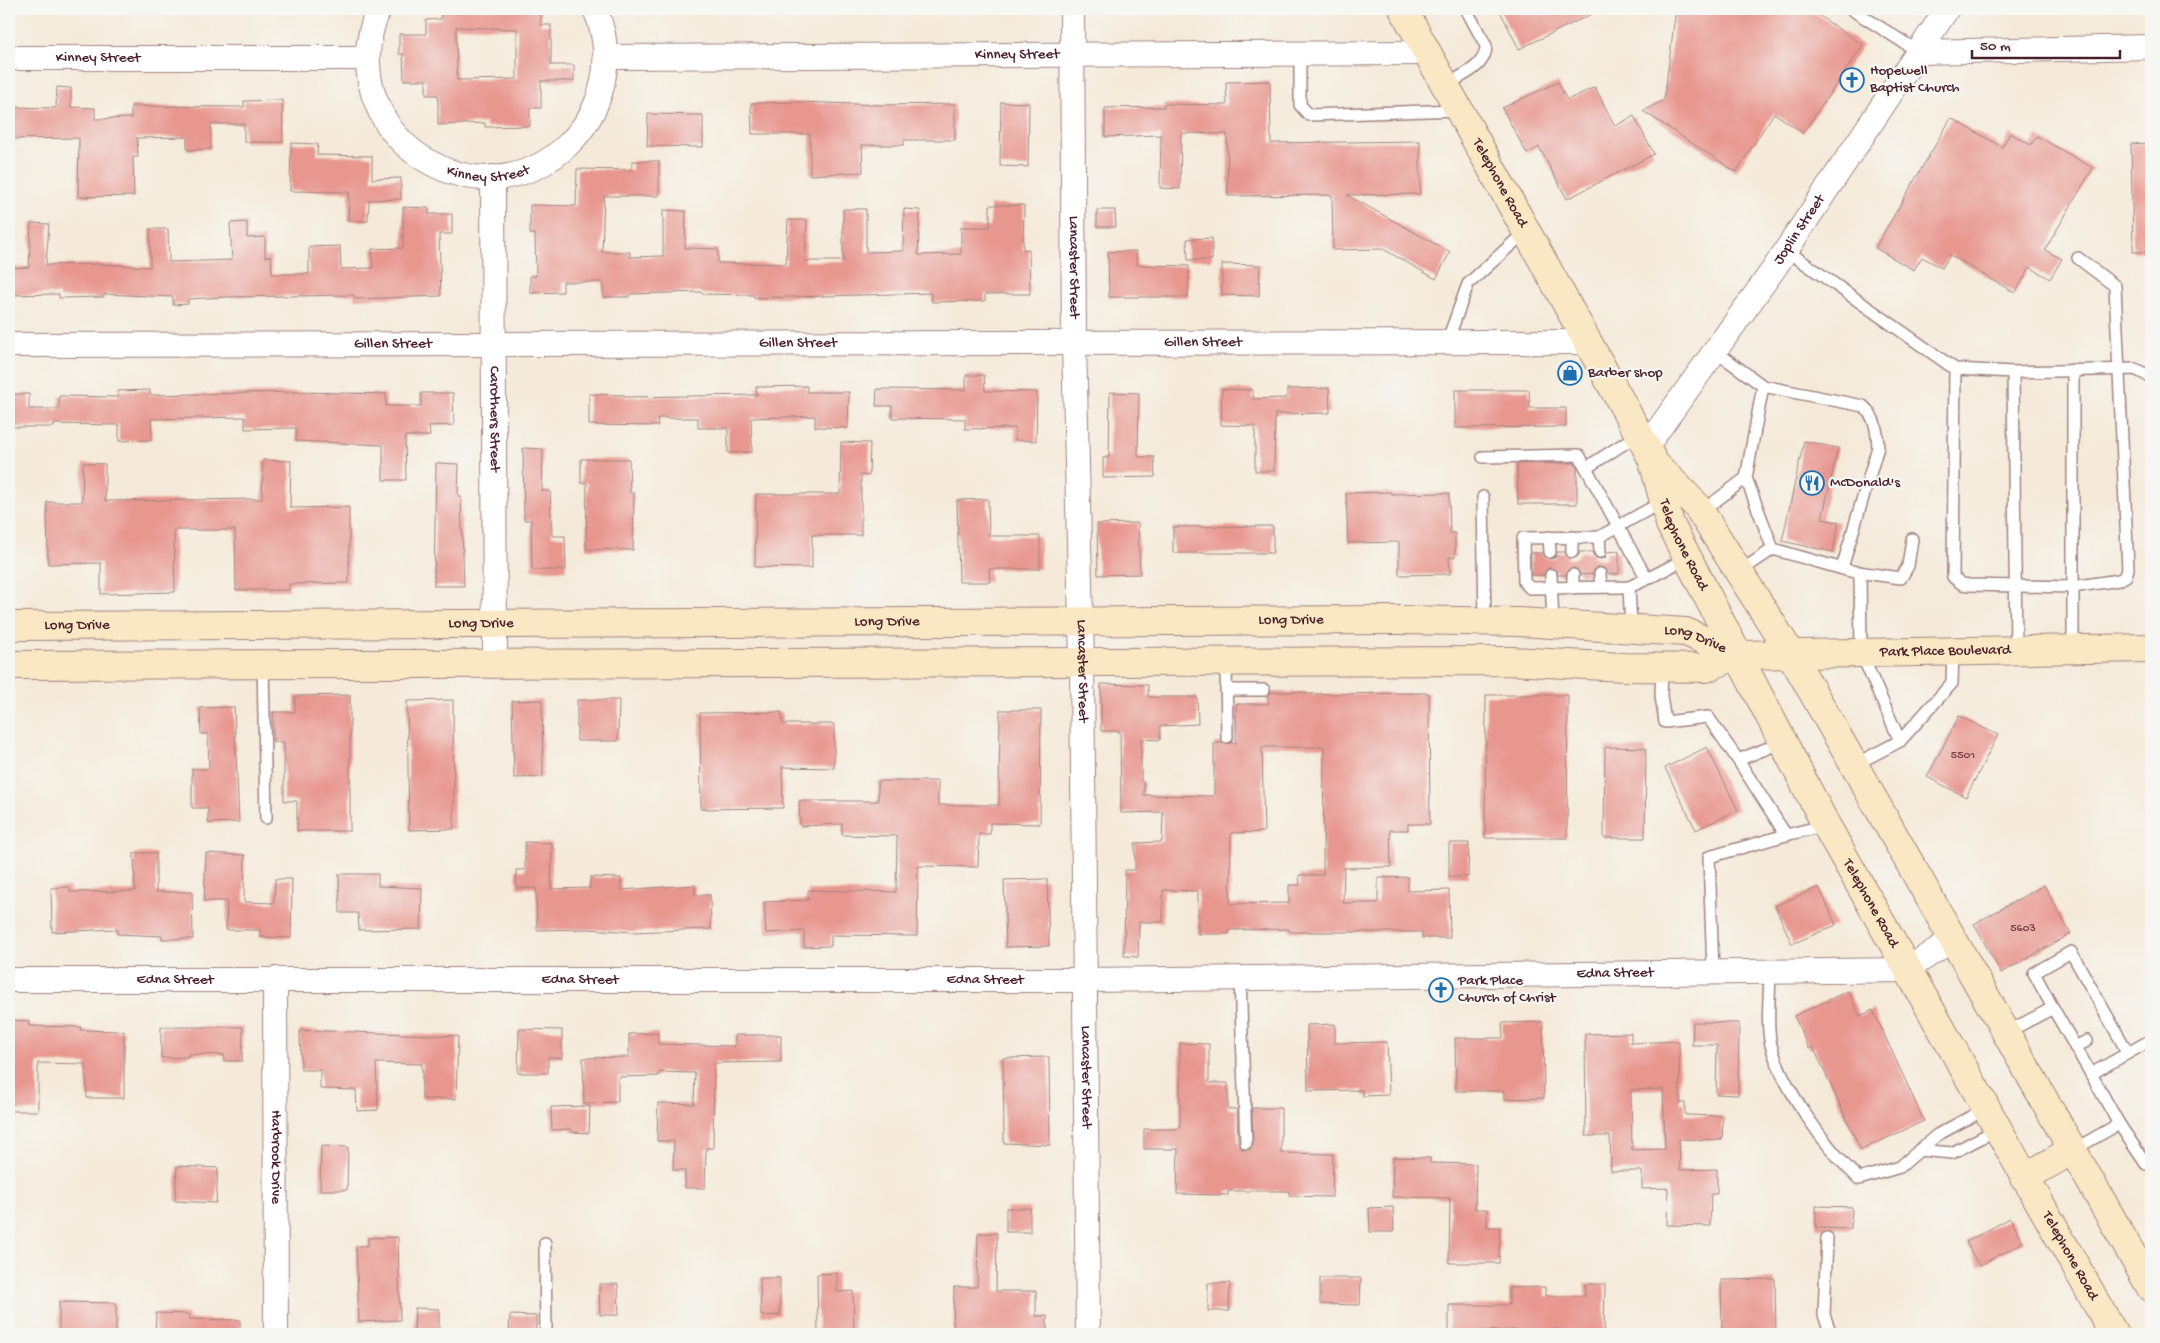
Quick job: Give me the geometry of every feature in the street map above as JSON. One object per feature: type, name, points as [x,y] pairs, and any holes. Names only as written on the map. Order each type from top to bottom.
[{"type":"main road","name":"Telephone Road","points":[[1403,9],[1646,447],[1670,524],[1826,825],[1906,970],[2114,1334]]},
{"type":"main road","name":"Telephone Road","points":[[1646,447],[1701,512],[1791,654],[2071,1151],[2151,1288]]},
{"type":"main road","name":"Long Drive","points":[[9,626],[495,622],[1081,623],[1401,620],[1485,622],[1686,632],[1738,655]]},
{"type":"main road","points":[[1399,661],[1401,620]]},
{"type":"main road","points":[[787,622],[788,663]]},
{"type":"main road","points":[[120,625],[120,665]]},
{"type":"main road","name":"Park Place Boulevard","points":[[1738,655],[2016,652],[2151,648]]},
{"type":"main road","name":"Long Drive","points":[[9,665],[495,662],[1511,661],[1706,668],[1738,655]]},
{"type":"main road","points":[[2024,1178],[2071,1151]]},
{"type":"street","name":"Kinney Street","points":[[379,9],[371,30],[367,58],[369,77],[381,114],[404,145],[428,162],[454,173],[493,178],[511,175],[537,166],[561,152],[586,126],[602,93],[606,57],[605,38],[595,9]]},
{"type":"street","name":"Lancaster Street","points":[[1072,9],[1074,344],[1082,662],[1086,980],[1088,1334]]},
{"type":"street","name":"Joplin Street","points":[[1646,447],[1786,250],[1947,9]]},
{"type":"street","points":[[1919,52],[2151,47]]},
{"type":"street","name":"Kinney Street","points":[[606,57],[1428,53]]},
{"type":"street","name":"Kinney Street","points":[[9,58],[367,58]]},
{"type":"street","name":"Carothers Street","points":[[493,178],[495,662]]},
{"type":"street","name":"Gillen Street","points":[[9,344],[1587,342]]},
{"type":"street","points":[[1906,970],[1953,940]]},
{"type":"street","name":"Edna Street","points":[[9,980],[1086,980],[1906,970]]},
{"type":"street","name":"Harbrook Drive","points":[[275,979],[276,1334]]},
{"type":"lane","points":[[1446,85],[1482,63],[1486,52],[1486,46],[1466,9]]},
{"type":"lane","points":[[1851,9],[1919,52]]},
{"type":"lane","points":[[1300,54],[1300,104],[1309,115],[1460,110]]},
{"type":"lane","points":[[1447,342],[1468,284],[1526,230]]},
{"type":"lane","points":[[1786,250],[1955,368],[2013,372],[2134,369],[2151,377]]},
{"type":"lane","points":[[1955,368],[1953,577],[1962,584],[1969,586],[2072,587],[2119,580],[2126,576],[2128,569],[2114,286],[2078,258]]},
{"type":"lane","points":[[1715,351],[1763,386],[1863,406],[1872,414],[1878,429],[1878,447],[1842,568]]},
{"type":"lane","points":[[2073,370],[2073,651]]},
{"type":"lane","points":[[2013,372],[2016,652]]},
{"type":"lane","points":[[1763,386],[1746,478],[1774,549]]},
{"type":"lane","points":[[1586,468],[1646,447]]},
{"type":"lane","points":[[1483,456],[1579,455],[1647,579]]},
{"type":"lane","points":[[1701,512],[1746,478]]},
{"type":"lane","points":[[1483,498],[1485,622]]},
{"type":"lane","points":[[1664,501],[1599,537],[1523,538],[1524,582],[1530,588],[1629,587],[1688,558]]},
{"type":"lane","points":[[1549,537],[1550,552]]},
{"type":"lane","points":[[1572,537],[1572,552]]},
{"type":"lane","points":[[1599,537],[1600,552]]},
{"type":"lane","points":[[1739,572],[1774,549],[1842,568],[1901,578],[1908,566],[1912,539]]},
{"type":"lane","points":[[1860,572],[1862,653],[1900,740]]},
{"type":"lane","points":[[1600,574],[1601,587]]},
{"type":"lane","points":[[1551,575],[1553,625]]},
{"type":"lane","points":[[1573,575],[1573,588]]},
{"type":"lane","points":[[1629,587],[1631,630]]},
{"type":"lane","points":[[1854,765],[1900,740],[1952,683],[1953,652]]},
{"type":"lane","points":[[1226,662],[1227,737]]},
{"type":"lane","points":[[263,664],[266,818]]},
{"type":"lane","points":[[1662,667],[1661,696],[1666,722],[1708,717],[1786,835]]},
{"type":"lane","points":[[1226,690],[1264,690]]},
{"type":"lane","points":[[1738,760],[1784,742]]},
{"type":"lane","points":[[1713,972],[1710,857],[1826,825]]},
{"type":"lane","points":[[2128,1053],[2111,1029],[2071,952],[2034,973],[2067,1021],[2075,1047],[2119,1124],[2146,1164],[2151,1165]]},
{"type":"lane","points":[[1770,972],[1770,1044],[1785,1083],[1852,1172],[1860,1179],[1900,1168],[1937,1135],[1991,1119]]},
{"type":"lane","points":[[1240,978],[1246,1143]]},
{"type":"lane","points":[[2005,1033],[2054,1001]]},
{"type":"lane","points":[[2090,1074],[2151,1040]]},
{"type":"lane","points":[[2075,1047],[2087,1041]]},
{"type":"lane","points":[[1919,1150],[1952,1153],[1991,1119]]},
{"type":"lane","points":[[2071,1151],[2119,1124]]},
{"type":"lane","points":[[1828,1238],[1824,1315],[1831,1334]]},
{"type":"lane","points":[[545,1243],[546,1334]]},
{"type":"building","points":[[441,9],[541,9],[541,25],[551,25],[551,65],[574,65],[574,81],[541,81],[541,108],[530,108],[530,126],[485,127],[485,123],[438,125],[438,95],[426,95],[426,80],[404,80],[403,54],[399,54],[399,34],[426,34],[426,20],[441,19]],"holes":[[[456,27],[517,29],[517,79],[457,80]]]},
{"type":"building","points":[[1499,9],[1602,9],[1519,49]]},
{"type":"building","points":[[1676,9],[1809,9],[1863,45],[1803,133],[1774,113],[1736,172],[1643,111],[1664,100]]},
{"type":"building","points":[[1270,81],[1271,143],[1420,141],[1420,194],[1347,195],[1450,252],[1436,279],[1383,249],[1333,250],[1332,195],[1228,196],[1227,134],[1181,133],[1180,189],[1160,188],[1161,135],[1105,137],[1105,108],[1164,107],[1164,104],[1227,105],[1226,82]]},
{"type":"building","points":[[1558,82],[1567,100],[1595,87],[1615,126],[1634,116],[1654,154],[1567,199],[1539,147],[1527,154],[1502,108]]},
{"type":"building","points":[[57,87],[71,88],[71,107],[95,108],[95,119],[131,118],[131,106],[244,107],[244,101],[282,100],[283,142],[244,142],[244,124],[211,124],[211,149],[187,150],[187,137],[137,138],[138,157],[133,157],[134,196],[78,197],[79,138],[9,139],[9,107],[56,108]]},
{"type":"building","points":[[800,102],[879,105],[955,104],[955,140],[904,140],[904,145],[862,145],[863,172],[810,175],[810,134],[752,134],[751,103]]},
{"type":"building","points":[[1001,102],[1029,103],[1028,167],[1000,166]]},
{"type":"building","points":[[648,114],[703,115],[703,147],[647,146]]},
{"type":"building","points":[[1951,118],[2002,147],[2010,133],[2031,145],[2037,136],[2093,168],[2045,250],[2062,259],[2050,279],[2030,267],[2015,293],[1950,255],[1942,268],[1922,257],[1914,270],[1875,248]]},
{"type":"building","points":[[291,143],[318,144],[317,155],[372,156],[372,179],[401,178],[401,199],[369,200],[368,221],[348,221],[349,192],[290,191]]},
{"type":"building","points":[[2151,143],[2151,252],[2133,252],[2131,144]]},
{"type":"building","points":[[632,161],[659,161],[659,196],[604,196],[602,252],[630,252],[630,257],[663,256],[663,210],[686,211],[685,248],[718,249],[718,263],[786,264],[788,220],[807,220],[805,261],[843,261],[843,209],[866,209],[866,252],[903,251],[904,209],[920,210],[918,255],[961,254],[961,227],[990,227],[990,205],[1024,205],[1023,250],[1029,249],[1030,294],[985,294],[985,301],[932,302],[931,293],[754,298],[754,295],[702,294],[702,292],[629,294],[629,297],[603,297],[603,282],[563,282],[563,292],[530,293],[530,276],[536,276],[535,234],[530,234],[530,205],[576,206],[577,169],[632,170]]},
{"type":"building","points":[[403,207],[429,208],[429,214],[452,214],[452,234],[439,234],[441,296],[354,299],[354,295],[226,297],[188,299],[188,304],[173,305],[173,297],[104,294],[104,297],[59,298],[59,294],[9,295],[9,268],[29,267],[31,223],[49,224],[46,265],[100,264],[150,267],[150,229],[168,229],[169,262],[232,260],[230,223],[247,222],[247,238],[265,237],[265,257],[271,256],[272,274],[309,274],[309,247],[340,246],[341,269],[373,268],[372,249],[403,248]]},
{"type":"building","points":[[1097,210],[1115,210],[1116,227],[1097,227]]},
{"type":"building","points":[[1212,238],[1212,260],[1188,260],[1187,239]]},
{"type":"building","points":[[1136,251],[1137,265],[1189,266],[1188,297],[1109,297],[1108,252]]},
{"type":"building","points":[[1222,264],[1260,265],[1259,296],[1222,295]]},
{"type":"building","points":[[966,375],[984,375],[985,391],[1037,392],[1036,441],[1015,440],[1015,428],[965,429],[965,419],[892,418],[892,406],[876,406],[877,389],[966,390]]},
{"type":"building","points":[[807,386],[807,392],[849,392],[848,428],[815,427],[815,416],[751,418],[752,452],[728,453],[728,428],[698,428],[698,418],[657,418],[658,426],[589,425],[589,394],[625,395],[625,397],[757,395],[756,387]]},
{"type":"building","points":[[1329,388],[1330,413],[1275,414],[1274,471],[1255,471],[1255,426],[1221,425],[1222,389],[1253,390],[1253,399],[1287,398],[1287,389]]},
{"type":"building","points":[[150,390],[150,395],[297,392],[386,394],[386,406],[421,406],[421,393],[453,393],[454,425],[429,426],[430,436],[405,436],[406,480],[383,480],[383,445],[296,441],[296,428],[245,429],[245,417],[151,419],[152,440],[119,441],[119,425],[54,424],[54,427],[9,427],[9,394],[29,394],[29,409],[59,409],[59,396],[118,397],[118,391]]},
{"type":"building","points":[[1455,390],[1529,390],[1530,408],[1566,408],[1566,427],[1455,428]]},
{"type":"building","points":[[1110,392],[1139,393],[1138,457],[1154,457],[1155,477],[1103,478],[1103,458],[1109,457]]},
{"type":"building","name":"McDonald's","points":[[1804,441],[1838,448],[1822,519],[1839,522],[1833,552],[1782,541]]},
{"type":"building","points":[[841,442],[870,443],[869,476],[861,475],[861,535],[812,535],[812,568],[755,567],[756,494],[840,494]]},
{"type":"building","points":[[523,448],[543,449],[542,491],[550,491],[552,536],[565,536],[566,570],[532,570],[531,520],[524,520]]},
{"type":"building","points":[[581,459],[629,459],[630,493],[634,493],[633,550],[586,549],[587,483],[581,483]]},
{"type":"building","points":[[263,460],[291,461],[290,508],[349,507],[349,583],[289,584],[289,590],[236,590],[235,530],[174,530],[175,592],[101,594],[101,563],[48,564],[47,502],[82,502],[83,463],[105,464],[105,501],[262,499]]},
{"type":"building","points":[[436,463],[459,464],[458,496],[461,496],[464,586],[434,586]]},
{"type":"building","points":[[1575,463],[1577,467],[1577,504],[1518,504],[1517,464]]},
{"type":"building","points":[[1391,492],[1391,494],[1449,493],[1450,533],[1455,533],[1455,557],[1449,557],[1450,574],[1399,575],[1399,542],[1348,543],[1346,493]]},
{"type":"building","points":[[988,499],[989,536],[1040,536],[1040,569],[989,569],[990,582],[959,582],[957,500]]},
{"type":"building","points":[[1138,523],[1140,574],[1098,575],[1097,524]]},
{"type":"building","points":[[1273,526],[1273,553],[1173,553],[1173,527]]},
{"type":"building","points":[[1619,551],[1619,574],[1608,574],[1606,569],[1600,567],[1595,568],[1593,574],[1580,575],[1577,569],[1573,568],[1567,571],[1566,575],[1558,575],[1557,571],[1551,568],[1547,569],[1544,575],[1531,575],[1531,553],[1543,553],[1544,557],[1550,559],[1555,558],[1557,552],[1565,552],[1568,558],[1572,559],[1578,556],[1580,552],[1592,552],[1594,557],[1600,559],[1605,558],[1607,552]]},
{"type":"building","points":[[1101,684],[1148,685],[1148,697],[1197,697],[1198,724],[1160,726],[1160,740],[1141,739],[1141,782],[1144,782],[1144,795],[1214,796],[1214,743],[1236,743],[1236,704],[1268,704],[1268,696],[1271,692],[1306,692],[1306,694],[1429,693],[1430,824],[1408,824],[1408,830],[1390,830],[1391,867],[1344,868],[1343,903],[1378,903],[1378,878],[1408,877],[1408,891],[1449,890],[1450,938],[1422,938],[1422,932],[1290,932],[1289,929],[1229,930],[1229,934],[1198,934],[1198,891],[1163,890],[1163,922],[1139,922],[1138,957],[1124,956],[1125,870],[1135,870],[1135,843],[1162,842],[1163,812],[1121,813],[1120,731],[1101,731]],"holes":[[[1262,747],[1324,747],[1323,875],[1299,875],[1300,885],[1289,885],[1289,903],[1230,904],[1231,833],[1264,832]]]},
{"type":"building","points":[[350,695],[350,831],[297,831],[297,801],[284,801],[284,742],[273,742],[273,712],[295,712],[295,696]]},
{"type":"building","points":[[1486,695],[1568,695],[1567,838],[1485,838]]},
{"type":"building","points":[[453,700],[454,829],[409,830],[407,701]]},
{"type":"building","points":[[542,700],[543,777],[514,778],[512,701]]},
{"type":"building","points":[[577,700],[619,700],[618,741],[577,741]]},
{"type":"building","points":[[234,707],[239,822],[208,823],[208,808],[192,808],[192,769],[209,769],[208,734],[201,734],[200,708]]},
{"type":"building","points":[[1000,710],[1041,710],[1040,824],[990,823],[990,834],[979,834],[978,867],[918,866],[917,936],[831,935],[831,946],[804,947],[804,931],[766,933],[764,902],[808,900],[808,890],[896,892],[897,836],[842,835],[842,824],[800,826],[799,801],[878,801],[878,781],[938,781],[938,805],[999,805]]},
{"type":"building","points":[[782,712],[782,724],[834,724],[834,768],[782,767],[783,808],[701,809],[700,713]]},
{"type":"building","points":[[1959,716],[1998,735],[1966,797],[1927,777]]},
{"type":"building","points":[[1605,747],[1646,748],[1645,838],[1604,838]]},
{"type":"building","points":[[1707,747],[1738,810],[1696,830],[1665,768]]},
{"type":"building","points":[[525,842],[552,843],[551,889],[590,888],[590,877],[621,878],[621,890],[695,885],[695,895],[710,895],[711,929],[632,932],[589,929],[537,930],[536,888],[517,888],[516,870],[525,870]]},
{"type":"building","points":[[1449,843],[1469,843],[1468,877],[1449,877]]},
{"type":"building","points":[[134,853],[156,853],[156,892],[192,892],[193,939],[162,939],[162,936],[117,934],[117,929],[52,932],[51,888],[70,887],[70,892],[135,891]]},
{"type":"building","points":[[206,853],[245,855],[244,902],[274,903],[275,879],[292,879],[291,938],[260,937],[260,930],[226,930],[227,901],[204,901]]},
{"type":"building","points":[[339,874],[378,874],[378,886],[422,888],[421,929],[359,930],[358,913],[340,913]]},
{"type":"building","points":[[1047,879],[1049,946],[1006,947],[1004,880]]},
{"type":"building","points":[[2044,885],[2071,934],[2001,973],[1974,924]]},
{"type":"building","points":[[1819,887],[1836,925],[1792,944],[1775,906]]},
{"type":"building","points":[[1848,991],[1860,1016],[1873,1010],[1924,1121],[1861,1150],[1813,1047],[1809,1049],[1794,1016]]},
{"type":"building","points":[[9,1020],[29,1021],[29,1026],[81,1027],[80,1030],[124,1031],[124,1098],[87,1098],[86,1064],[38,1063],[38,1111],[9,1111]]},
{"type":"building","points":[[1543,1022],[1544,1098],[1504,1099],[1504,1091],[1456,1091],[1455,1038],[1503,1038],[1502,1023]]},
{"type":"building","points":[[1693,1022],[1739,1023],[1738,1095],[1716,1094],[1717,1045],[1692,1045]]},
{"type":"building","points":[[1335,1024],[1335,1043],[1387,1042],[1389,1095],[1363,1096],[1362,1090],[1308,1091],[1307,1025]]},
{"type":"building","points":[[161,1027],[243,1027],[242,1061],[224,1061],[224,1055],[188,1054],[188,1057],[161,1058]]},
{"type":"building","points":[[519,1029],[562,1030],[562,1058],[548,1057],[548,1073],[518,1073]]},
{"type":"building","points":[[300,1030],[458,1036],[456,1099],[422,1099],[422,1064],[376,1063],[378,1110],[357,1111],[356,1090],[320,1089],[320,1070],[301,1070]]},
{"type":"building","points":[[658,1033],[658,1044],[735,1046],[735,1035],[781,1035],[781,1062],[714,1063],[713,1148],[706,1148],[705,1188],[685,1188],[685,1170],[673,1170],[674,1141],[657,1141],[658,1103],[694,1104],[695,1073],[659,1072],[659,1076],[618,1077],[618,1102],[584,1103],[583,1058],[629,1057],[629,1034]]},
{"type":"building","points":[[1631,1033],[1631,1043],[1679,1041],[1680,1103],[1685,1103],[1685,1115],[1723,1116],[1722,1140],[1679,1139],[1680,1170],[1717,1169],[1717,1194],[1711,1194],[1710,1226],[1667,1225],[1668,1188],[1642,1189],[1642,1171],[1611,1171],[1610,1136],[1586,1136],[1585,1034]],"holes":[[[1663,1089],[1665,1149],[1632,1150],[1631,1090]]]},
{"type":"building","points":[[1180,1043],[1209,1044],[1209,1083],[1228,1083],[1228,1109],[1237,1109],[1238,1143],[1242,1149],[1250,1150],[1253,1146],[1252,1108],[1281,1108],[1281,1153],[1333,1154],[1332,1197],[1289,1196],[1289,1191],[1228,1191],[1228,1195],[1177,1194],[1178,1149],[1144,1149],[1144,1129],[1180,1129]]},
{"type":"building","points":[[1049,1057],[1050,1145],[1004,1143],[1003,1058]]},
{"type":"building","points":[[590,1106],[589,1133],[571,1132],[571,1129],[552,1130],[551,1107]]},
{"type":"building","points":[[321,1146],[348,1147],[347,1190],[320,1190]]},
{"type":"building","points":[[1393,1157],[1430,1158],[1430,1163],[1476,1164],[1475,1209],[1487,1209],[1487,1227],[1500,1227],[1499,1263],[1449,1263],[1450,1198],[1392,1197]]},
{"type":"building","points":[[177,1166],[218,1168],[216,1203],[175,1201]]},
{"type":"building","points":[[1816,1206],[1852,1207],[1851,1229],[1816,1228]]},
{"type":"building","points":[[1393,1207],[1394,1232],[1370,1232],[1369,1208]]},
{"type":"building","points":[[1006,1208],[1030,1208],[1030,1232],[1006,1232]]},
{"type":"building","points":[[2010,1218],[2023,1242],[1979,1266],[1966,1242]]},
{"type":"building","points":[[978,1233],[997,1233],[996,1291],[1036,1291],[1036,1316],[1047,1316],[1047,1334],[953,1334],[954,1287],[977,1287]]},
{"type":"building","points":[[398,1237],[400,1320],[359,1322],[356,1246],[368,1246],[368,1238]]},
{"type":"building","points":[[837,1273],[837,1292],[853,1291],[854,1334],[818,1334],[817,1274]]},
{"type":"building","points":[[760,1278],[780,1278],[780,1315],[761,1316]]},
{"type":"building","points":[[1320,1278],[1361,1278],[1360,1305],[1320,1304]]},
{"type":"building","points":[[1775,1279],[1776,1334],[1722,1334],[1721,1280]]},
{"type":"building","points":[[1208,1283],[1230,1283],[1229,1311],[1208,1311]]},
{"type":"building","points":[[599,1284],[618,1284],[619,1315],[600,1315]]},
{"type":"building","points":[[1585,1284],[1605,1284],[1604,1334],[1558,1333],[1558,1329],[1481,1331],[1481,1334],[1449,1334],[1449,1305],[1509,1305],[1509,1288],[1545,1287],[1545,1296],[1585,1296]]},
{"type":"building","points":[[59,1302],[116,1303],[116,1334],[59,1334]]},
{"type":"building","points":[[415,1308],[439,1309],[439,1334],[414,1334]]},
{"type":"building","points":[[156,1313],[189,1314],[189,1319],[240,1320],[240,1334],[155,1334]]},
{"type":"building","points":[[510,1315],[536,1316],[536,1334],[509,1334]]},
{"type":"place","name":"Hopewell Baptist Church","points":[[1852,80]]},
{"type":"place","name":"Barber shop","points":[[1570,373]]},
{"type":"place","name":"McDonald's","points":[[1812,483]]},
{"type":"place","name":"Park Place Church of Christ","points":[[1441,990]]}]
